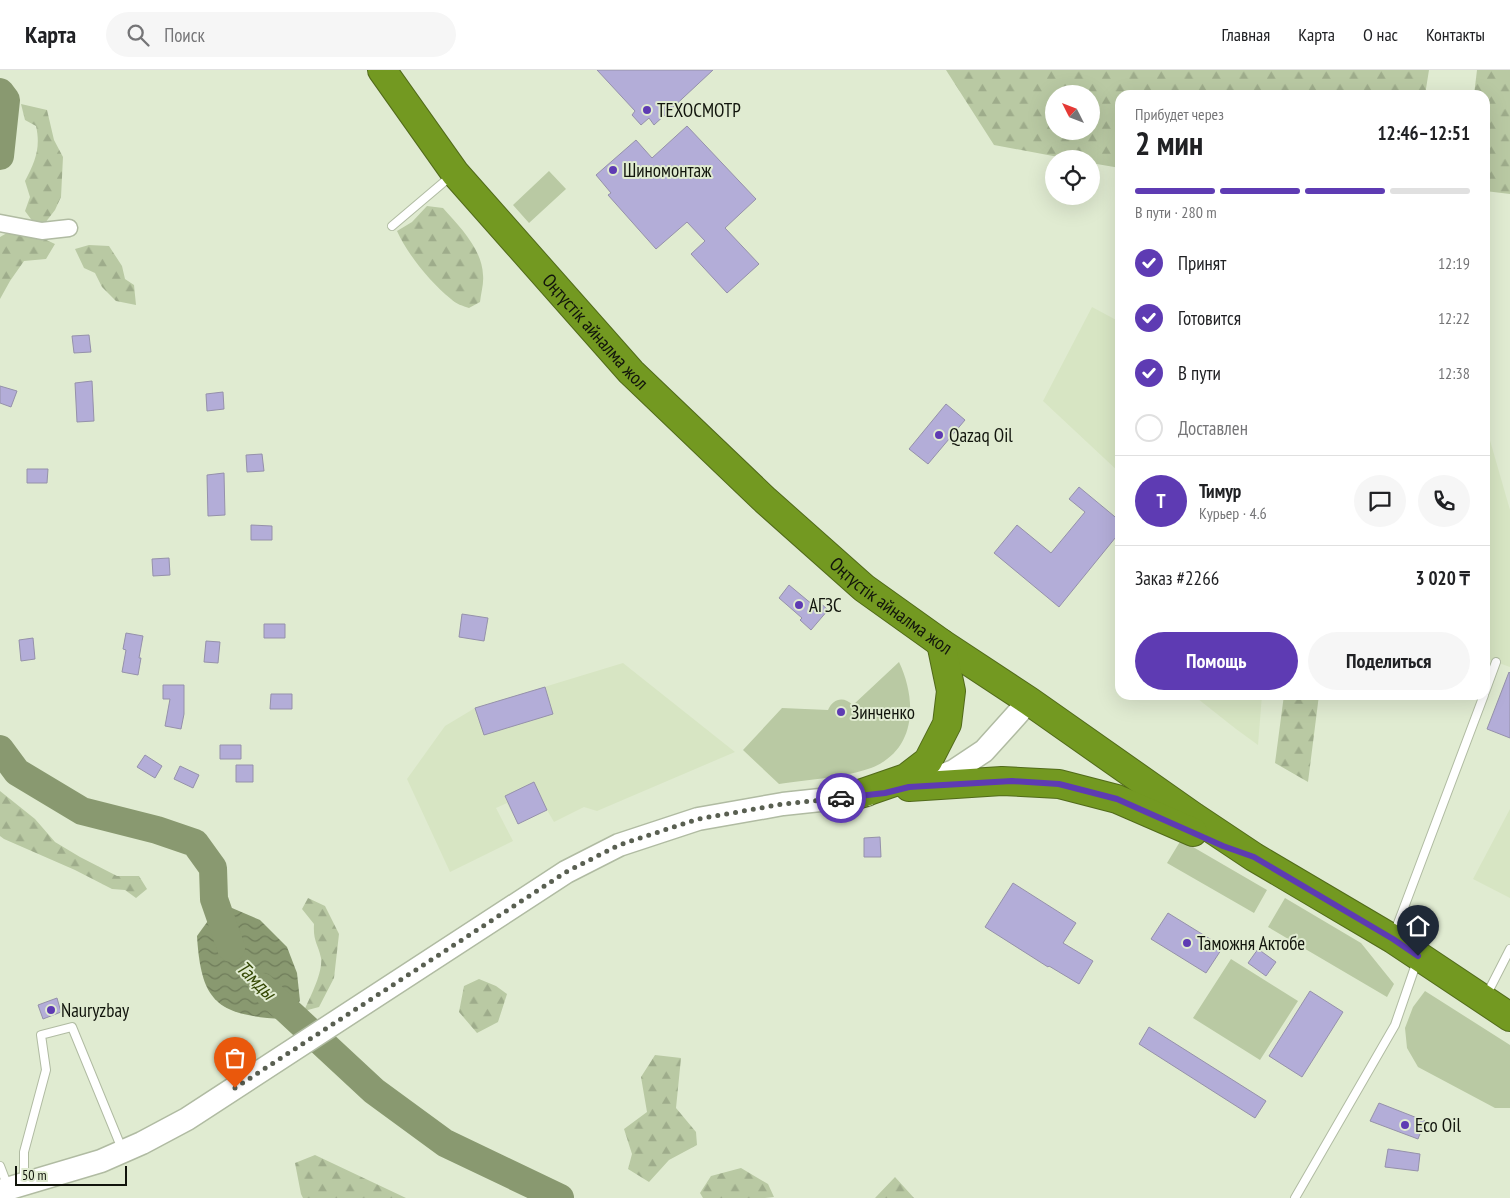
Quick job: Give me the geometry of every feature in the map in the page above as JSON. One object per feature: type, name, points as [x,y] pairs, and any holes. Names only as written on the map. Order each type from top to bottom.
[{"type":"highway","name":"Оңтүстік айналма жол","points":[[382,70],[455,173],[631,372],[765,500],[864,588],[941,643],[1029,701],[1254,857],[1393,939],[1510,1017]]},
{"type":"highway","points":[[851,797],[906,778],[928,761],[947,724],[951,691],[941,643]]},
{"type":"highway","points":[[909,787],[1002,781],[1059,784],[1117,799],[1223,846],[1254,857]]},
{"type":"main road","points":[[11,1188],[101,1161],[187,1119],[566,872],[619,845],[698,819],[783,804],[885,793],[931,781],[954,771],[984,751],[1029,701]]},
{"type":"street","points":[[0,223],[42,231],[69,228]]},
{"type":"lane","points":[[392,226],[455,173]]},
{"type":"lane","points":[[1490,678],[1496,662]]},
{"type":"lane","points":[[1393,939],[1481,700]]},
{"type":"lane","points":[[1484,1000],[1510,948]]},
{"type":"lane","points":[[1295,1198],[1395,1025],[1418,956]]},
{"type":"lane","points":[[11,1188],[24,1152],[46,1070],[41,1035],[72,1027],[123,1151]]},
{"type":"lane","points":[[0,1166],[11,1188]]},
{"type":"shaded area","points":[[1092,307],[1115,319],[1115,468],[1043,401]]},
{"type":"shaded area","points":[[1490,440],[1510,510],[1510,667],[1490,660]]},
{"type":"shaded area","points":[[623,663],[735,752],[597,811],[584,807],[554,822],[547,810],[518,824],[507,803],[496,808],[513,841],[450,872],[407,779],[445,726],[475,708]]},
{"type":"shaded area","points":[[1199,700],[1262,700],[1258,745]]},
{"type":"shaded area","points":[[1510,809],[1510,898],[1473,879]]},
{"type":"green space","points":[[946,70],[1429,70],[1426,90],[1115,90],[1115,167],[1100,165],[1100,150],[1045,150],[1045,155],[994,145]]},
{"type":"green space","points":[[1477,70],[1510,70],[1510,194],[1490,192],[1490,90],[1475,90]]},
{"type":"green space","points":[[21,104],[47,110],[54,140],[63,157],[61,197],[55,210],[45,223],[36,226],[25,211],[30,197],[25,181],[36,155],[38,141],[36,126],[25,120]]},
{"type":"green space","points":[[549,171],[566,189],[529,223],[513,205]]},
{"type":"green space","points":[[427,206],[443,208],[469,239],[479,256],[483,278],[480,302],[469,308],[455,302],[435,285],[413,259],[397,231],[412,222]]},
{"type":"green space","points":[[12,230],[40,237],[55,244],[46,259],[24,261],[0,299],[0,237]]},
{"type":"green space","points":[[89,245],[109,246],[122,266],[125,279],[134,285],[136,305],[116,301],[102,287],[95,273],[84,268],[75,249]]},
{"type":"green space","points":[[899,662],[909,692],[909,722],[905,737],[886,760],[871,768],[850,774],[779,784],[743,750],[782,708],[828,710],[833,703],[842,699],[853,705]]},
{"type":"green space","points":[[1283,700],[1318,700],[1308,782],[1275,763]]},
{"type":"green space","points":[[0,791],[35,819],[55,842],[117,876],[139,876],[147,889],[136,898],[125,890],[112,889],[75,870],[4,839],[0,836]]},
{"type":"green space","points":[[1181,840],[1267,890],[1254,913],[1167,863]]},
{"type":"green space","points":[[308,898],[325,906],[339,934],[334,978],[319,1007],[304,1011],[316,985],[321,964],[314,935],[314,924],[302,909]]},
{"type":"green space","points":[[1285,898],[1361,943],[1394,984],[1387,997],[1268,927]]},
{"type":"green space","points":[[1231,959],[1298,1001],[1260,1060],[1193,1018]]},
{"type":"green space","points":[[479,979],[496,986],[507,994],[498,1022],[477,1033],[459,1012],[464,986]]},
{"type":"green space","points":[[1425,991],[1510,1045],[1510,1108],[1495,1108],[1418,1067],[1407,1048],[1405,1028],[1413,1007]]},
{"type":"green space","points":[[655,1055],[681,1058],[676,1108],[696,1132],[697,1145],[669,1160],[649,1182],[628,1169],[632,1154],[624,1129],[647,1112],[641,1077]]},
{"type":"green space","points":[[315,1155],[406,1198],[303,1198],[295,1163]]},
{"type":"green space","points":[[741,1168],[768,1184],[774,1197],[703,1198],[700,1193],[711,1176]]},
{"type":"green space","points":[[895,1177],[914,1198],[875,1198]]},
{"type":"water","points":[[232,908],[260,920],[287,947],[297,973],[300,1001],[282,1019],[242,1014],[217,1001],[209,990],[203,976],[199,958],[197,936],[210,918]]},
{"type":"building","points":[[597,70],[713,70],[654,125],[649,118],[641,125],[632,115],[635,111]]},
{"type":"building","points":[[687,126],[756,199],[725,228],[759,264],[727,293],[691,254],[705,241],[687,222],[656,249],[608,195],[611,193],[596,175],[636,140],[652,158]]},
{"type":"building","points":[[89,335],[91,352],[74,353],[72,336]]},
{"type":"building","points":[[92,381],[94,421],[77,422],[75,383]]},
{"type":"building","points":[[0,386],[17,391],[11,407],[0,403]]},
{"type":"building","points":[[223,392],[224,409],[207,411],[206,394]]},
{"type":"building","points":[[946,404],[965,420],[928,464],[909,449]]},
{"type":"building","points":[[262,454],[264,471],[247,472],[246,455]]},
{"type":"building","points":[[27,469],[48,469],[47,483],[27,483]]},
{"type":"building","points":[[224,473],[225,515],[208,516],[207,475]]},
{"type":"building","points":[[1079,487],[1115,517],[1115,538],[1059,607],[994,553],[1017,525],[1051,553],[1085,512],[1069,499]]},
{"type":"building","points":[[251,525],[272,526],[272,540],[251,540]]},
{"type":"building","points":[[169,558],[170,575],[153,576],[152,559]]},
{"type":"building","points":[[789,585],[813,605],[817,600],[828,610],[811,630],[800,620],[802,618],[779,598]]},
{"type":"building","points":[[462,614],[488,618],[484,641],[459,637]]},
{"type":"building","points":[[264,624],[285,624],[285,638],[264,638]]},
{"type":"building","points":[[126,633],[143,636],[138,675],[122,672],[126,650],[123,649]]},
{"type":"building","points":[[33,638],[35,659],[21,661],[19,640]]},
{"type":"building","points":[[206,641],[220,642],[218,663],[204,662]]},
{"type":"building","points":[[1510,673],[1510,738],[1487,729]]},
{"type":"building","points":[[163,685],[184,685],[184,714],[181,729],[165,726],[170,699],[163,699]]},
{"type":"building","points":[[545,687],[553,714],[484,735],[475,708]]},
{"type":"building","points":[[271,694],[292,694],[292,709],[270,709]]},
{"type":"building","points":[[220,745],[241,745],[241,759],[220,759]]},
{"type":"building","points":[[145,755],[162,766],[155,778],[137,767]]},
{"type":"building","points":[[236,765],[253,765],[253,782],[236,782]]},
{"type":"building","points":[[180,766],[199,775],[193,788],[174,779]]},
{"type":"building","points":[[534,782],[547,810],[518,824],[505,796]]},
{"type":"building","points":[[880,837],[881,857],[864,857],[864,838]]},
{"type":"building","points":[[1013,883],[1076,923],[1063,943],[1093,961],[1079,984],[1048,967],[985,927]]},
{"type":"building","name":"Таможня Актобе","points":[[1168,913],[1223,947],[1206,973],[1151,939]]},
{"type":"building","points":[[1258,949],[1276,962],[1266,976],[1248,963]]},
{"type":"building","points":[[1310,991],[1343,1012],[1302,1077],[1269,1056]]},
{"type":"building","points":[[57,998],[61,1012],[43,1019],[38,1005]]},
{"type":"building","points":[[1149,1027],[1266,1101],[1255,1118],[1139,1044]]},
{"type":"building","points":[[1379,1103],[1425,1121],[1418,1139],[1370,1121]]},
{"type":"building","points":[[1388,1149],[1420,1154],[1418,1171],[1385,1167]]},
{"type":"waterway","name":"Тамды","points":[[0,92],[6,100],[0,156]]},
{"type":"waterway","name":"Тамды","points":[[0,749],[17,772],[82,811],[157,830],[195,843],[213,868],[214,899],[231,948]]},
{"type":"waterway","name":"Тамды","points":[[262,987],[374,1091],[445,1143],[560,1198]]},
{"type":"way so far","points":[[235,1088],[566,872],[619,845],[698,819],[783,804],[841,798]]},
{"type":"place","name":"ТЕХОСМОТР","points":[[647,110]]},
{"type":"place","name":"Шиномонтаж","points":[[613,170]]},
{"type":"place","name":"Qazaq Oil","points":[[939,435]]},
{"type":"place","name":"АГЗС","points":[[799,605]]},
{"type":"place","name":"Зинченко","points":[[841,712]]},
{"type":"place","name":"Таможня Актобе","points":[[1187,943]]},
{"type":"place","name":"Nauryzbay","points":[[51,1010]]},
{"type":"place","name":"Eco Oil","points":[[1405,1125]]},
{"type":"route","points":[[841,798],[885,793],[909,787],[974,782],[1023,781],[1059,784],[1117,799],[1223,846],[1254,857],[1287,875],[1418,956]]}]
